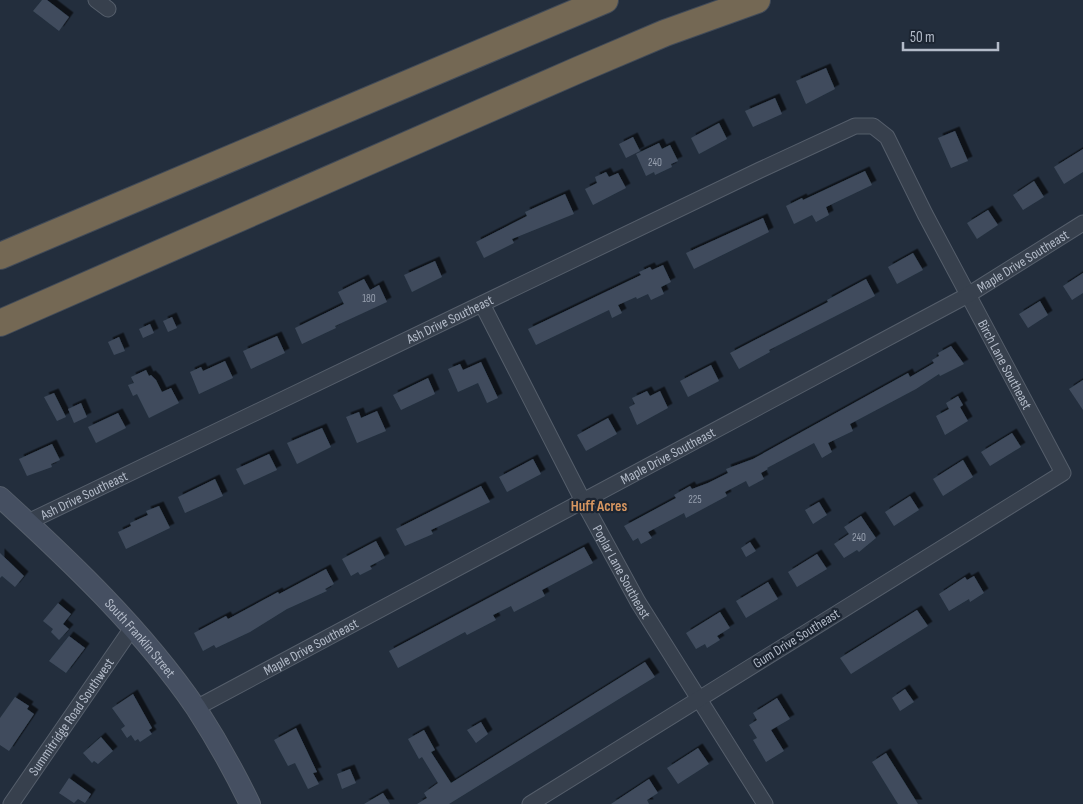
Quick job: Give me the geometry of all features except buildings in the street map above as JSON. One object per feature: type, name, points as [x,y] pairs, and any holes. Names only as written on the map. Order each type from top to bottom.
[{"type":"highway","points":[[0,256],[605,0]]},
{"type":"highway","points":[[0,322],[578,70],[665,33],[757,0]]},
{"type":"main road","name":"South Franklin Street","points":[[0,497],[28,522],[132,628],[196,708],[231,766],[250,804]]},
{"type":"street","name":"Ash Drive Southeast","points":[[28,522],[846,130],[855,126],[873,126]]},
{"type":"street","name":"Birch Lane Southeast","points":[[873,126],[887,137],[925,214],[1063,473]]},
{"type":"street","name":"Maple Drive Southeast","points":[[196,708],[968,295],[1083,223]]},
{"type":"street","name":"Poplar Lane Southeast","points":[[482,304],[583,501],[638,602],[765,804]]},
{"type":"street","name":"Gum Drive Southeast","points":[[530,804],[1063,473]]},
{"type":"street","name":"Summitridge Road Southwest","points":[[11,804],[132,628]]},
{"type":"district","name":"Huff Acres","points":[[599,506]]}]
